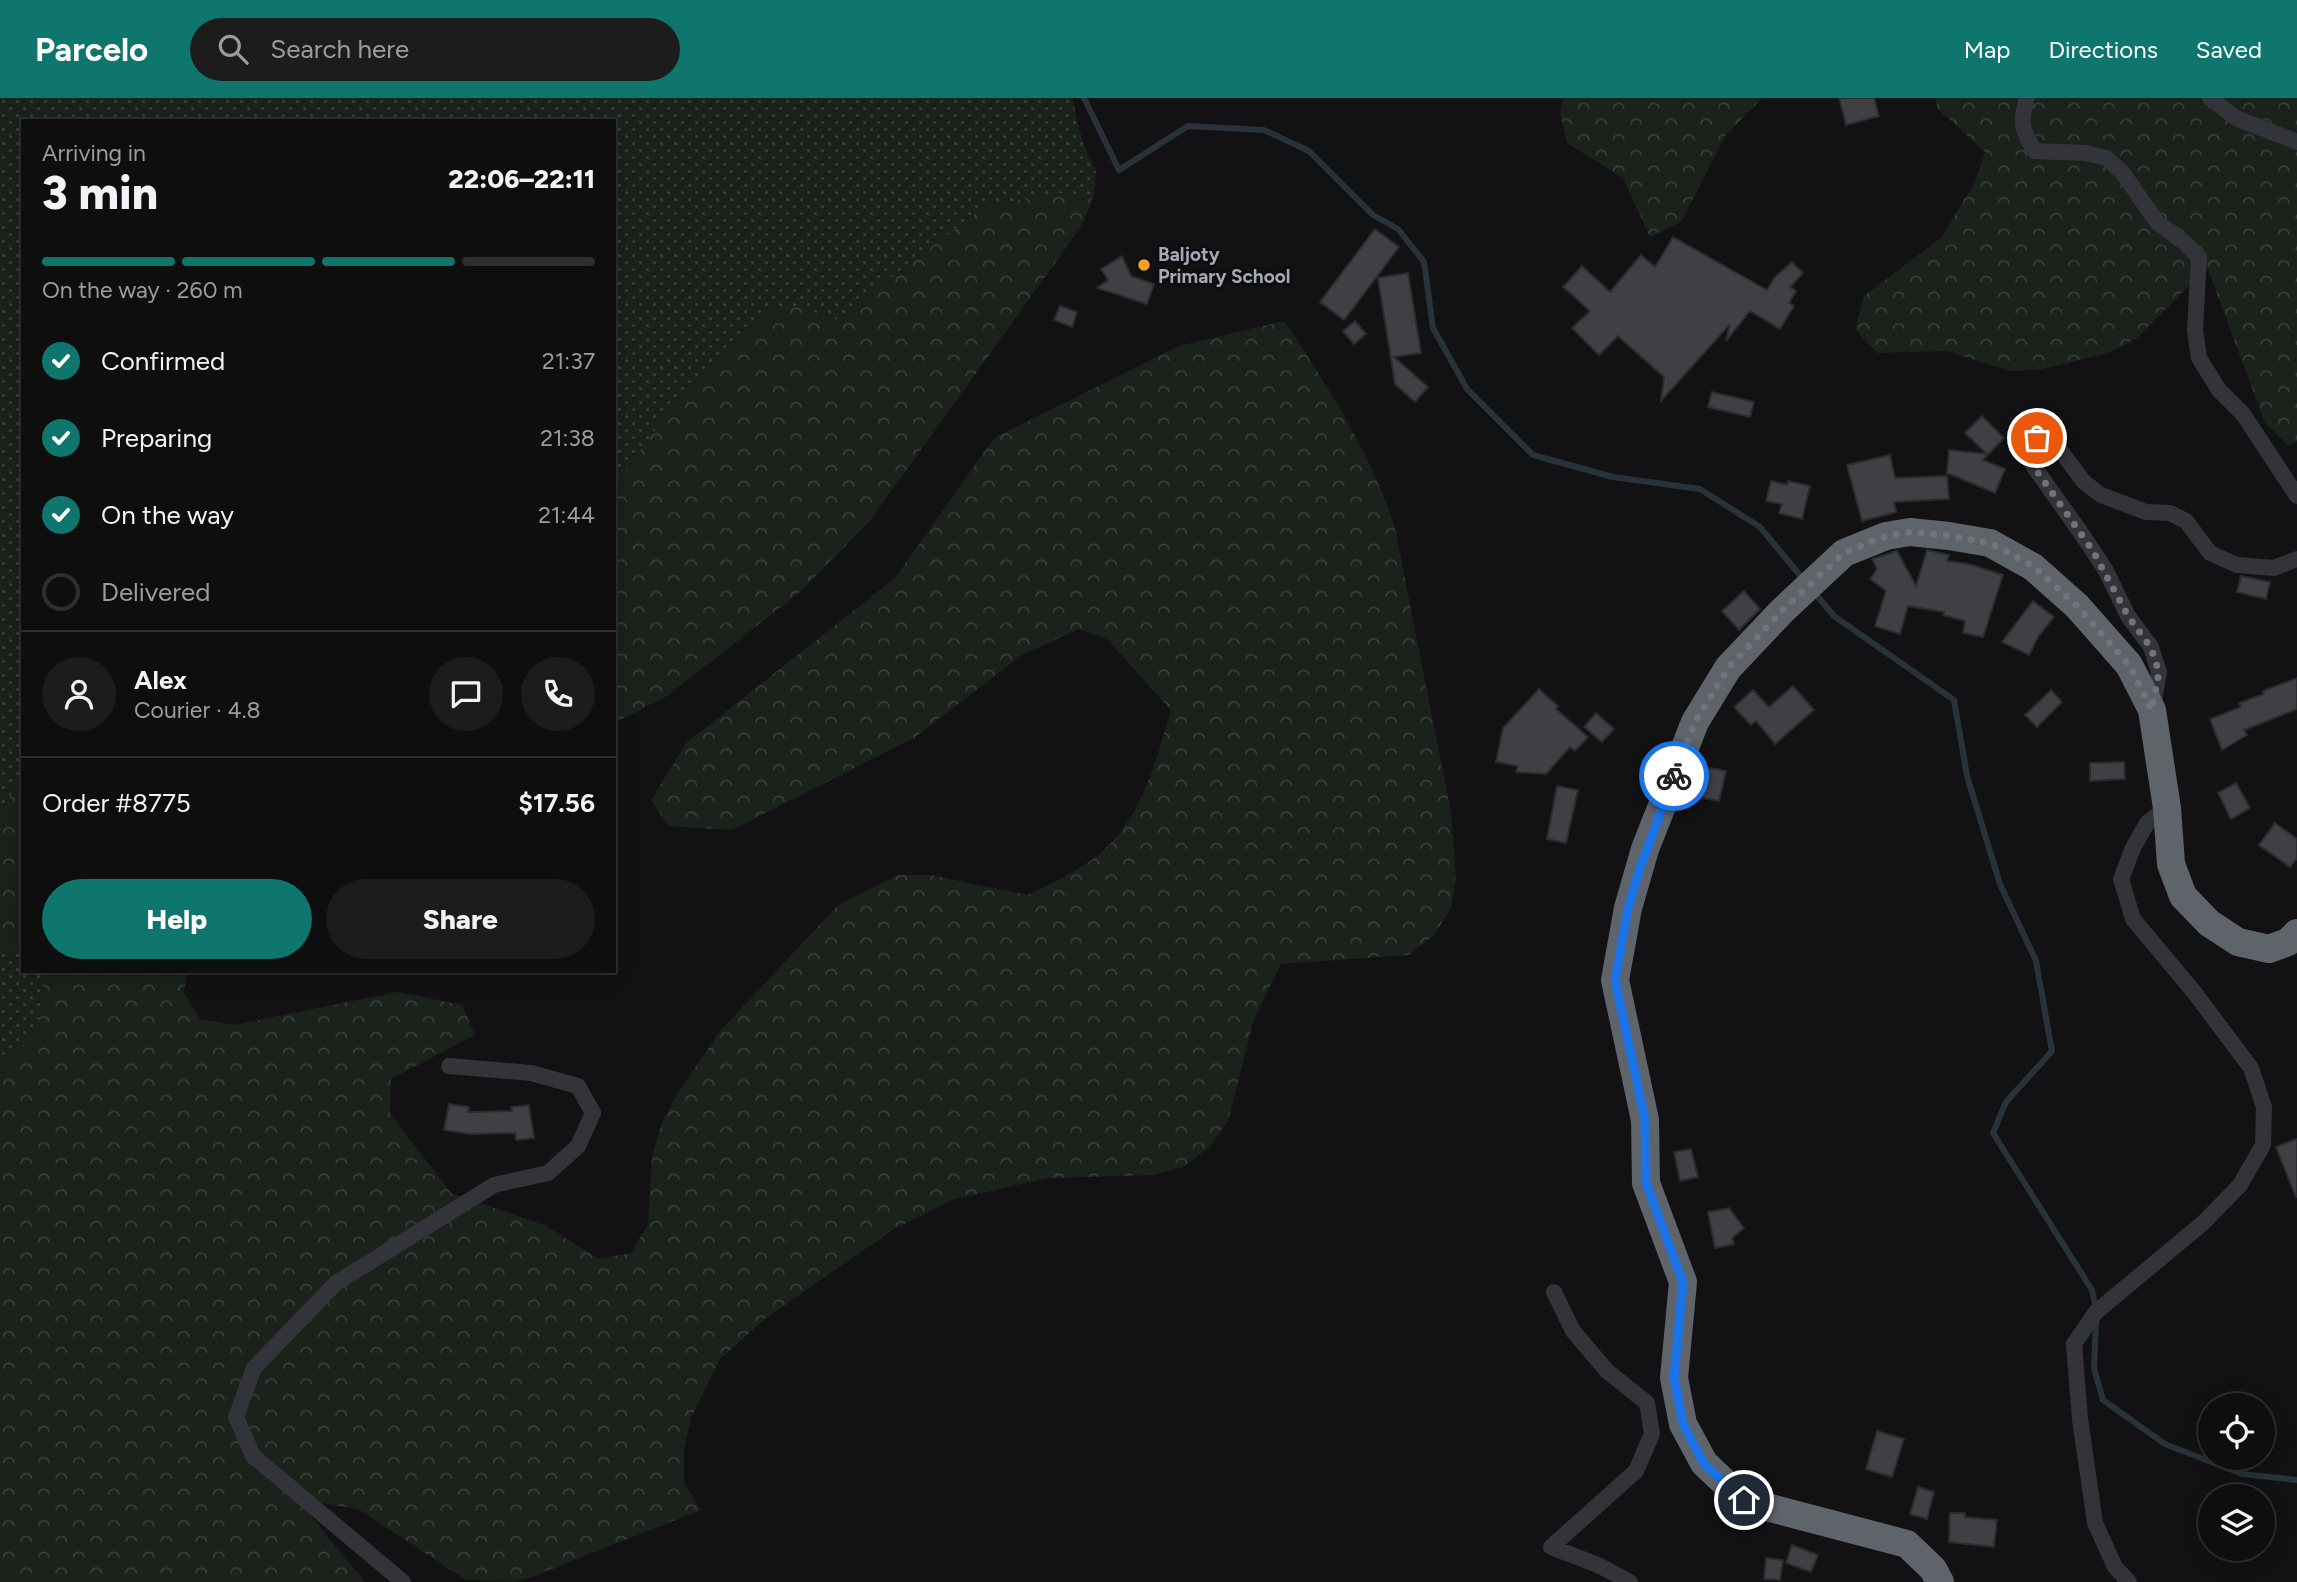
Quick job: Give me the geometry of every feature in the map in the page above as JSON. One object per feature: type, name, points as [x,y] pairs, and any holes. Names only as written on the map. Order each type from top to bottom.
[{"type":"highway","points":[[1940,1582],[1933,1569],[1906,1544],[1744,1500],[1704,1464],[1683,1424],[1674,1378],[1683,1282],[1646,1183],[1645,1120],[1615,980],[1628,908],[1645,849],[1695,722],[1728,668],[1782,611],[1844,553],[1886,536],[1910,532],[1990,543],[2033,566],[2077,606],[2129,665],[2152,710],[2167,808],[2171,864],[2183,896],[2209,923],[2238,942],[2269,949],[2287,942],[2297,933]]},
{"type":"street","points":[[2027,98],[2022,115],[2023,132],[2035,151],[2085,153],[2106,158],[2122,172],[2157,222],[2199,257],[2195,330],[2199,358],[2219,390],[2244,414],[2297,496]]},
{"type":"street","points":[[2210,98],[2236,118],[2297,142]]},
{"type":"street","points":[[2152,710],[2159,672],[2151,648],[2128,616],[2093,551],[2032,464],[2030,444],[2037,438],[2048,437],[2084,482],[2101,495],[2146,512],[2170,513],[2186,521],[2210,553],[2237,565],[2274,568],[2297,559]]},
{"type":"street","points":[[2129,1582],[2115,1567],[2095,1523],[2080,1419],[2074,1344],[2096,1312],[2203,1223],[2239,1185],[2263,1145],[2264,1107],[2250,1068],[2194,992],[2133,919],[2122,879],[2133,848],[2147,823],[2167,808]]},
{"type":"street","points":[[402,1582],[253,1456],[236,1417],[254,1368],[336,1283],[494,1185],[548,1173],[578,1146],[593,1113],[578,1086],[531,1073],[449,1066]]},
{"type":"street","points":[[1554,1292],[1573,1331],[1607,1371],[1647,1403],[1652,1434],[1636,1471],[1551,1547],[1598,1565],[1630,1582]]},
{"type":"green space","points":[[0,98],[1072,98],[1083,143],[1096,172],[1093,199],[1059,193],[985,206],[832,323],[804,306],[672,407],[616,483],[616,119],[21,119],[21,780],[0,811]]},
{"type":"green space","points":[[1563,98],[1762,98],[1726,135],[1681,222],[1650,237],[1623,178],[1567,143],[1560,113]]},
{"type":"green space","points":[[1936,98],[2297,98],[2297,442],[2289,446],[2265,423],[2207,267],[2137,338],[2108,353],[2043,369],[2010,371],[1945,351],[1877,353],[1855,329],[1864,296],[1941,238],[1975,182],[1985,152],[1937,108]]},
{"type":"green space","points":[[1059,193],[1093,199],[1081,227],[869,522],[800,592],[667,696],[616,722],[616,483],[672,407],[770,310],[804,306],[832,323],[985,206]]},
{"type":"green space","points":[[1284,321],[1332,395],[1361,447],[1386,501],[1395,528],[1451,813],[1456,878],[1451,909],[1433,936],[1409,955],[1281,964],[1254,1019],[1228,1121],[1209,1148],[1183,1167],[1154,1175],[1048,1178],[955,1199],[894,1229],[766,1318],[720,1359],[691,1418],[684,1450],[684,1483],[701,1510],[513,1582],[466,1580],[358,1509],[297,1499],[365,1582],[0,1582],[0,1064],[24,1047],[37,1028],[43,998],[39,973],[188,973],[183,991],[200,1019],[234,1025],[397,992],[462,1005],[475,1035],[391,1079],[390,1113],[451,1193],[544,1225],[599,1259],[631,1253],[648,1224],[652,1157],[662,1122],[679,1091],[721,1030],[837,906],[898,875],[930,875],[1028,895],[1078,869],[1109,844],[1135,810],[1152,771],[1171,710],[1107,639],[1079,629],[1022,655],[914,738],[732,830],[668,826],[651,800],[686,743],[895,578],[994,438],[1179,346]]},
{"type":"green space","points":[[21,780],[21,951],[0,948],[0,811]]},
{"type":"green space","points":[[0,948],[21,951],[21,973],[39,973],[43,998],[40,1019],[32,1037],[21,1050],[0,1064]]},
{"type":"building","points":[[1839,98],[1874,98],[1879,116],[1846,125]]},
{"type":"building","points":[[1375,229],[1399,247],[1344,320],[1320,302]]},
{"type":"building","points":[[1673,237],[1767,290],[1775,277],[1792,262],[1803,273],[1790,287],[1796,291],[1789,303],[1794,306],[1780,329],[1750,311],[1726,341],[1730,324],[1661,401],[1664,377],[1618,336],[1599,355],[1572,328],[1590,311],[1563,287],[1582,266],[1610,292],[1641,255],[1655,267]]},
{"type":"building","points":[[1122,256],[1131,276],[1154,284],[1147,304],[1097,288],[1108,280],[1101,269]]},
{"type":"building","points":[[1408,273],[1421,353],[1394,357],[1428,387],[1415,402],[1395,384],[1378,278]]},
{"type":"building","points":[[1060,306],[1077,312],[1072,327],[1054,320]]},
{"type":"building","points":[[1355,321],[1366,334],[1354,344],[1343,331]]},
{"type":"building","points":[[1712,392],[1754,402],[1750,417],[1708,407]]},
{"type":"building","points":[[1982,416],[2004,438],[1983,460],[2005,469],[1995,493],[1947,473],[1949,450],[1987,454],[1965,433]]},
{"type":"building","points":[[1890,455],[1895,478],[1947,476],[1949,499],[1894,502],[1896,512],[1862,521],[1847,465]]},
{"type":"building","points":[[1771,481],[1787,485],[1788,481],[1810,486],[1802,519],[1779,513],[1782,504],[1766,501]]},
{"type":"building","points":[[1927,550],[1949,555],[1947,561],[1969,564],[2003,575],[1983,637],[1963,633],[1965,621],[1943,615],[1944,612],[1908,606],[1900,634],[1875,626],[1886,591],[1870,579],[1877,569],[1872,559],[1897,551],[1916,586]]},
{"type":"building","points":[[2241,576],[2270,582],[2266,599],[2237,592]]},
{"type":"building","points":[[1744,591],[1760,609],[1739,630],[1722,611]]},
{"type":"building","points":[[2033,601],[2054,617],[2038,637],[2029,655],[2002,642]]},
{"type":"building","points":[[2297,678],[2297,709],[2244,730],[2247,735],[2222,750],[2210,719],[2241,707],[2239,703],[2264,694],[2263,691]]},
{"type":"building","points":[[1793,686],[1814,710],[1775,744],[1756,721],[1751,725],[1734,707],[1753,690],[1769,707]]},
{"type":"building","points":[[1539,689],[1558,706],[1556,709],[1588,737],[1575,751],[1570,747],[1546,774],[1516,772],[1518,766],[1496,762],[1503,728]]},
{"type":"building","points":[[2051,690],[2062,702],[2037,727],[2025,715]]},
{"type":"building","points":[[1596,713],[1614,729],[1602,742],[1584,727]]},
{"type":"building","points":[[2124,762],[2125,779],[2090,781],[2090,763]]},
{"type":"building","points":[[1700,766],[1726,771],[1719,801],[1693,796]]},
{"type":"building","points":[[2236,783],[2250,808],[2231,819],[2218,793]]},
{"type":"building","points":[[1557,786],[1578,790],[1566,843],[1547,839]]},
{"type":"building","points":[[2275,823],[2297,839],[2297,858],[2290,867],[2259,845]]},
{"type":"building","points":[[449,1104],[469,1107],[468,1112],[512,1111],[511,1107],[529,1105],[534,1138],[516,1140],[515,1133],[470,1134],[444,1130]]},
{"type":"building","points":[[2297,1139],[2297,1197],[2296,1197],[2276,1147]]},
{"type":"building","points":[[1691,1149],[1698,1177],[1680,1181],[1674,1152]]},
{"type":"building","points":[[1729,1208],[1744,1228],[1732,1238],[1734,1244],[1715,1248],[1708,1212]]},
{"type":"building","points":[[1877,1431],[1904,1439],[1892,1477],[1866,1469]]},
{"type":"building","points":[[1918,1487],[1934,1492],[1927,1519],[1910,1514]]},
{"type":"building","points":[[1950,1513],[1965,1513],[1965,1517],[1997,1520],[1994,1547],[1949,1542]]},
{"type":"building","points":[[1792,1545],[1818,1555],[1811,1572],[1786,1563]]},
{"type":"building","points":[[1766,1558],[1783,1560],[1780,1580],[1764,1579]]},
{"type":"waterway","points":[[1084,98],[1119,170],[1188,126],[1264,130],[1309,151],[1373,215],[1398,229],[1424,262],[1433,328],[1467,389],[1533,455],[1613,477],[1700,489],[1760,527],[1804,580]]},
{"type":"waterway","points":[[1813,591],[1834,616],[1954,700],[1967,776],[2000,884],[2036,961],[2052,1051],[2006,1102],[1993,1133],[2092,1290],[2096,1310]]},
{"type":"waterway","points":[[2096,1321],[2094,1368],[2103,1400],[2165,1444],[2242,1474],[2297,1480]]},
{"type":"way so far","points":[[1674,776],[1695,722],[1728,668],[1782,611],[1844,553],[1886,536],[1910,532],[1990,543],[2033,566],[2077,606],[2129,665],[2152,710],[2159,672],[2151,648],[2128,616],[2105,569],[2032,464],[2030,444],[2037,438]]},
{"type":"place","name":"Baljoty Primary School","points":[[1144,265]]},
{"type":"route","points":[[1674,776],[1645,849],[1628,908],[1615,980],[1645,1120],[1646,1183],[1683,1282],[1674,1378],[1683,1424],[1704,1464],[1744,1500]]}]
